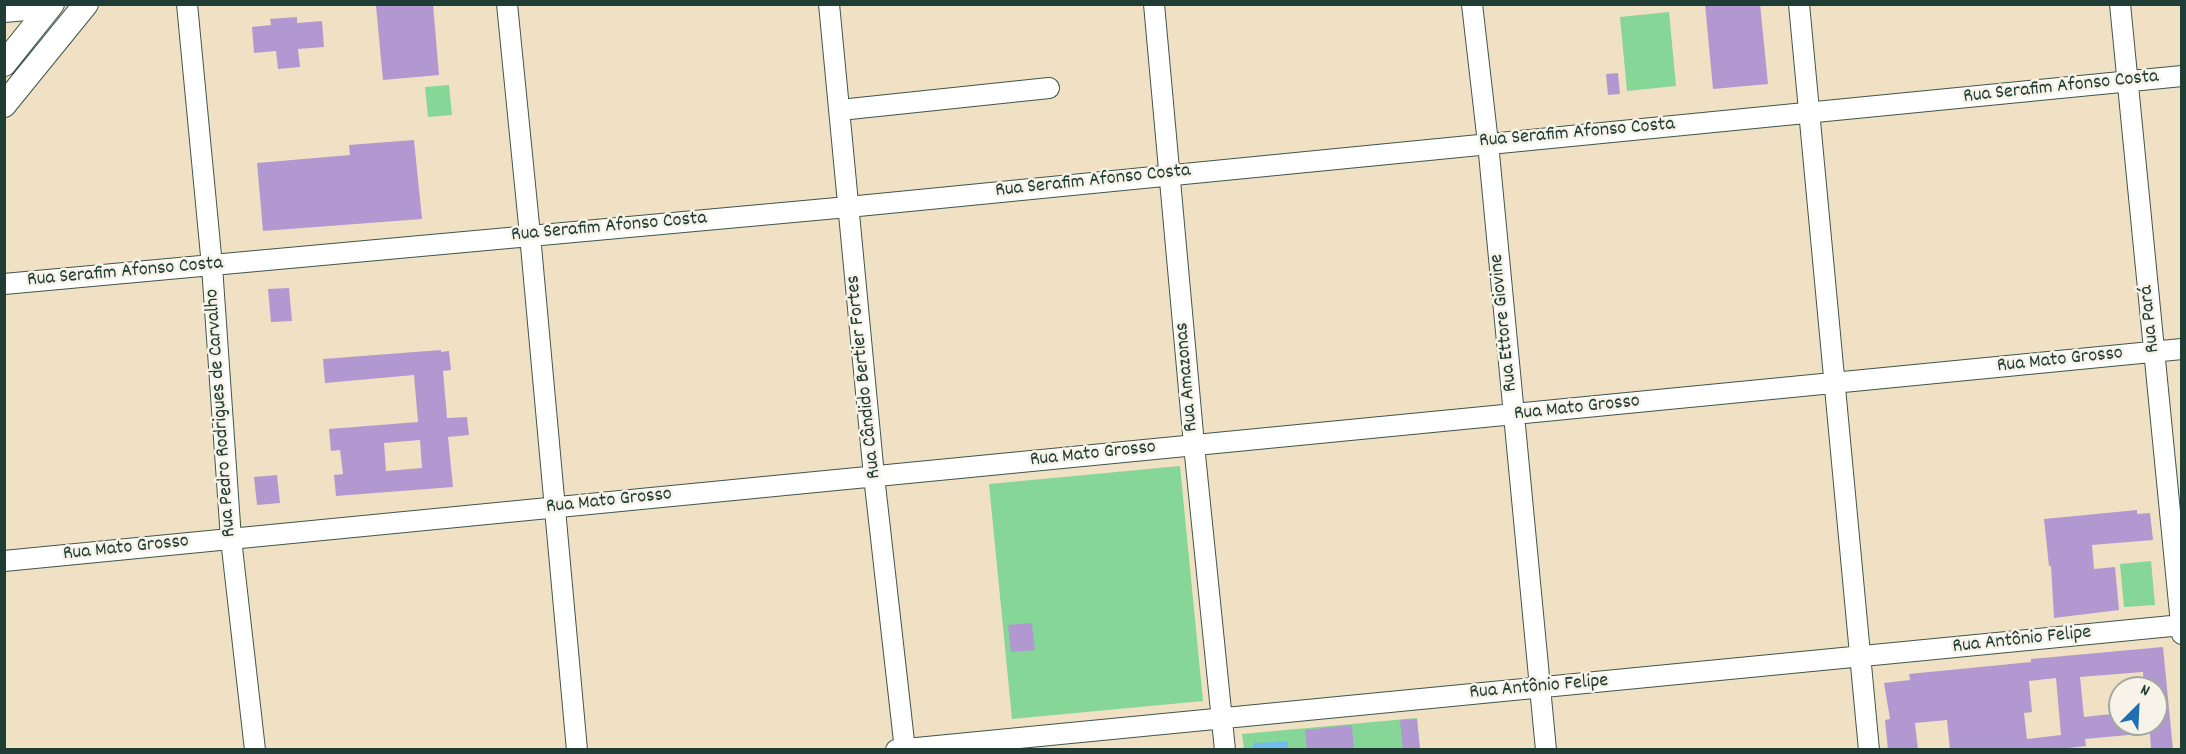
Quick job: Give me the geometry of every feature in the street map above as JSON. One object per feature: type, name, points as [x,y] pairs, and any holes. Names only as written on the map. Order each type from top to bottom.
[{"type":"main road","points":[[4,105],[86,4]]},
{"type":"main road","points":[[4,64],[51,6]]},
{"type":"street","name":"Rua Pedro Rodrigues de Carvalho","points":[[187,4],[212,266],[231,539],[255,750]]},
{"type":"street","points":[[507,4],[577,750]]},
{"type":"street","name":"Rua Cândido Bertier Fortes","points":[[829,4],[902,749]]},
{"type":"street","name":"Rua Amazonas","points":[[1154,4],[1194,445],[1225,750]]},
{"type":"street","name":"Rua Ettore Giovine","points":[[1472,4],[1488,143],[1546,750]]},
{"type":"street","points":[[1799,4],[1869,750]]},
{"type":"street","name":"Rua Pará","points":[[2120,4],[2181,628]]},
{"type":"street","points":[[4,12],[51,6]]},
{"type":"street","name":"Rua Serafim Afonso Costa","points":[[4,284],[848,207],[2181,76]]},
{"type":"street","points":[[840,110],[1049,88]]},
{"type":"street","name":"Rua Mato Grosso","points":[[4,561],[2181,349]]},
{"type":"street","name":"Rua Antônio Felipe","points":[[902,749],[2181,628]]},
{"type":"green space","points":[[1669,12],[1676,86],[1627,91],[1620,17]]},
{"type":"green space","points":[[449,85],[452,115],[428,117],[425,87]]},
{"type":"green space","points":[[1180,466],[1203,701],[1012,719],[989,484]]},
{"type":"green space","points":[[2151,561],[2155,605],[2124,607],[2120,564]]},
{"type":"green space","points":[[1417,718],[1420,749],[1244,749],[1242,734]]},
{"type":"water","points":[[1285,741],[1288,743],[1287,749],[1252,749],[1255,742]]},
{"type":"building","points":[[433,4],[439,75],[383,80],[376,6]]},
{"type":"building","points":[[1705,4],[1760,4],[1768,84],[1713,89]]},
{"type":"building","points":[[297,17],[297,23],[322,21],[324,47],[298,49],[300,67],[278,69],[276,51],[254,53],[252,27],[271,25],[270,19]]},
{"type":"building","points":[[1618,73],[1620,94],[1608,95],[1606,74]]},
{"type":"building","points":[[414,140],[422,219],[263,231],[257,163],[350,155],[349,145]]},
{"type":"building","points":[[289,288],[292,321],[271,322],[268,289]]},
{"type":"building","points":[[449,351],[451,370],[443,371],[447,418],[467,417],[469,435],[448,437],[453,487],[336,496],[334,475],[343,474],[340,450],[331,451],[329,429],[418,422],[414,375],[325,383],[323,359]],"holes":[[[420,440],[422,468],[386,471],[384,443]]]},
{"type":"building","points":[[277,475],[280,503],[257,505],[254,477]]},
{"type":"building","points":[[2137,510],[2137,514],[2150,513],[2153,540],[2092,545],[2094,569],[2115,567],[2119,610],[2054,618],[2051,566],[2049,566],[2044,519]]},
{"type":"building","points":[[1032,623],[1035,650],[1011,652],[1008,625]]},
{"type":"building","points":[[2163,647],[2166,676],[2143,676],[2143,672],[2080,677],[2084,717],[2108,714],[2108,736],[2118,736],[2085,739],[2086,746],[2050,750],[1950,750],[1947,720],[1915,723],[1918,750],[1888,750],[1885,720],[1890,719],[1884,683],[1910,680],[1909,674],[2031,662],[2031,659]],"holes":[[[2056,678],[2061,735],[2027,739],[2024,713],[2032,712],[2029,681]]]},
{"type":"building","points":[[2168,698],[2173,750],[2151,750],[2150,736],[2168,736]]},
{"type":"building","points":[[1417,719],[1420,750],[1403,750],[1400,720]]},
{"type":"building","points":[[1352,725],[1354,750],[1307,750],[1305,730]]}]
